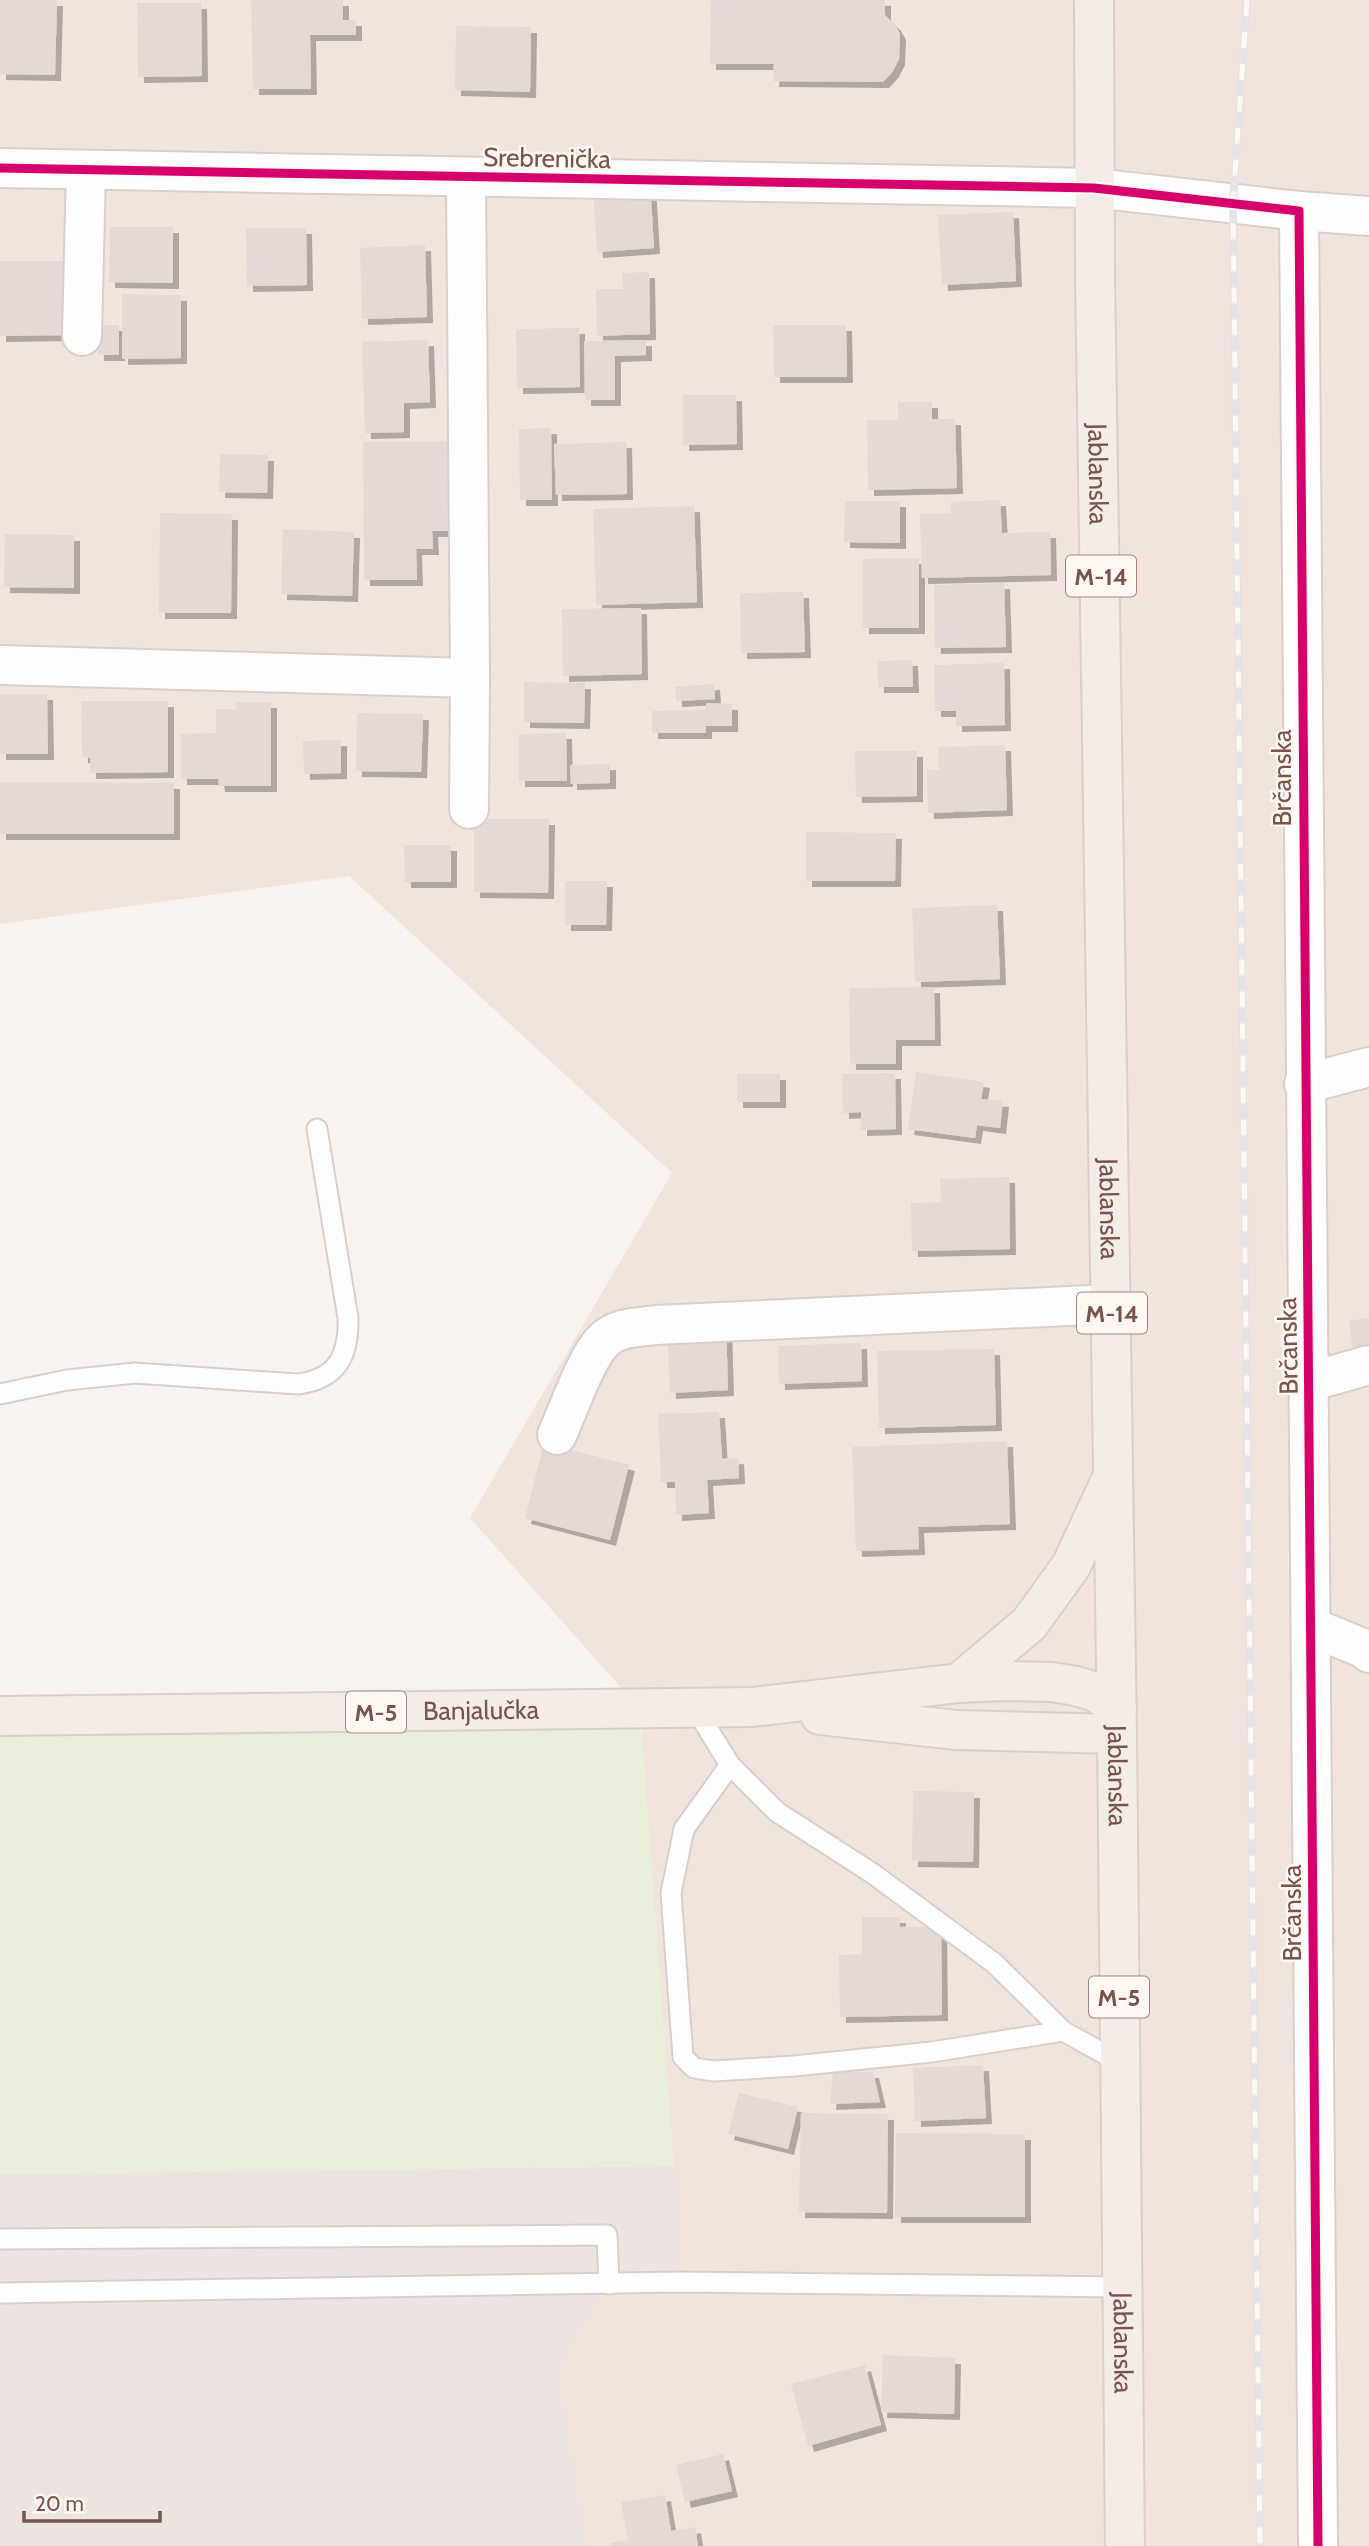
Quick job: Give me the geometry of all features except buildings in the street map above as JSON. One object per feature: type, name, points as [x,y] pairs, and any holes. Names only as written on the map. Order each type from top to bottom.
[{"type":"main road","name":"Jablanska","points":[[1094,0],[1094,188],[1112,1304],[1125,2546]]},
{"type":"main road","points":[[959,1683],[1029,1624],[1071,1566],[1114,1474]]},
{"type":"main road","name":"M-5","points":[[752,1707],[959,1683],[1052,1682],[1096,1692],[1117,1721]]},
{"type":"main road","name":"M-5","points":[[752,1707],[956,1730],[1117,1721]]},
{"type":"main road","name":"Banjalučka","points":[[0,1716],[752,1707]]},
{"type":"street","name":"Srebrenička","points":[[0,168],[1094,188],[1298,211]]},
{"type":"street","points":[[82,336],[86,170]]},
{"type":"street","points":[[466,178],[469,809]]},
{"type":"street","points":[[1298,211],[1369,216]]},
{"type":"street","name":"Brčanska","points":[[1298,211],[1318,2546]]},
{"type":"street","points":[[0,665],[470,678]]},
{"type":"street","points":[[1304,1084],[1369,1067]]},
{"type":"street","points":[[557,1435],[593,1353],[604,1339],[625,1329],[656,1325],[1112,1304]]},
{"type":"street","points":[[1309,1382],[1369,1365]]},
{"type":"street","points":[[1311,1627],[1369,1653]]},
{"type":"lane","points":[[0,1394],[67,1380],[135,1373],[298,1384],[329,1375],[345,1346],[348,1318],[317,1129]]},
{"type":"lane","points":[[695,1708],[730,1765],[777,1812],[872,1873],[994,1964],[1063,2031],[1119,2062]]},
{"type":"lane","points":[[730,1765],[684,1829],[671,1893],[683,2057],[694,2068],[714,2071],[932,2052],[1063,2031]]},
{"type":"lane","points":[[0,2239],[607,2235],[609,2284]]},
{"type":"lane","points":[[0,2293],[681,2282],[1121,2287]]},
{"type":"shaded area","points":[[0,0],[1369,0],[1369,2546],[587,2546],[556,2369],[609,2284],[681,2282],[640,1709],[470,1518],[672,1173],[349,876],[0,924]]},
{"type":"shaded area","points":[[674,2166],[681,2282],[609,2284],[556,2369],[587,2546],[0,2546],[0,2174]]},
{"type":"green space","points":[[640,1709],[674,2166],[0,2174],[0,1716]]},
{"type":"railway","points":[[1247,0],[1233,202],[1260,2546]]},
{"type":"cycle path","points":[[0,168],[1094,188],[1299,211],[1318,2546]]}]
